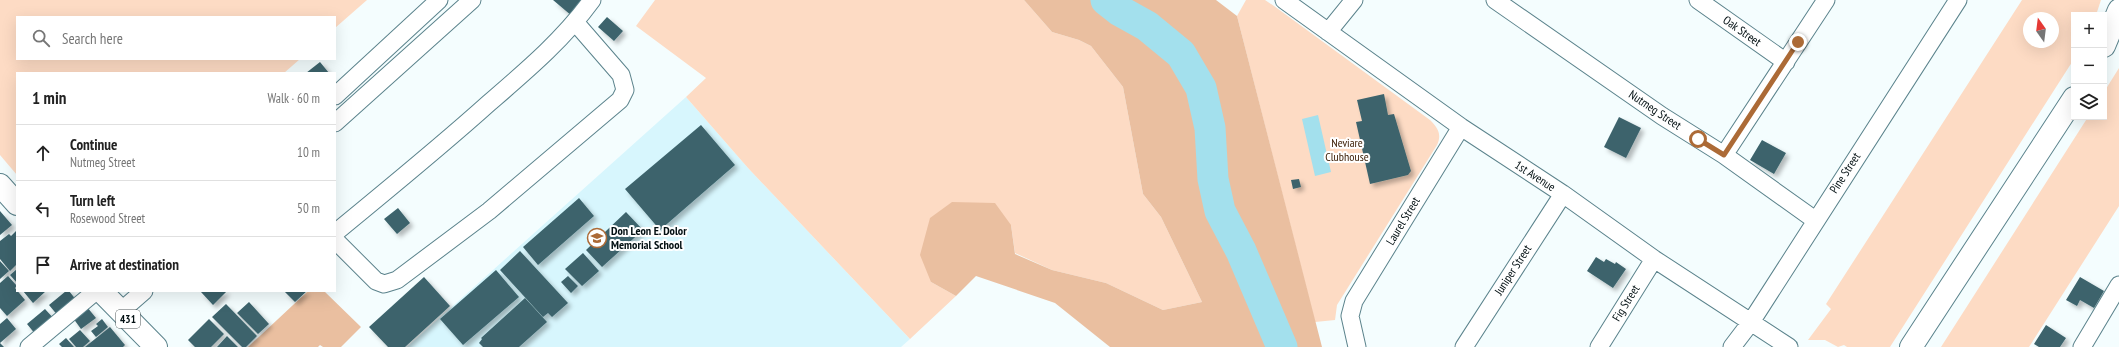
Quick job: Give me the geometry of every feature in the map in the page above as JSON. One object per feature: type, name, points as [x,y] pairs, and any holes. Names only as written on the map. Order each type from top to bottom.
[{"type":"street","points":[[336,95],[439,0]]},
{"type":"street","points":[[336,122],[472,0]]},
{"type":"street","points":[[336,232],[450,138],[541,58],[592,0]]},
{"type":"street","name":"1st Avenue","points":[[1284,0],[1461,127],[1562,194],[1654,259],[1789,347]]},
{"type":"street","points":[[1328,32],[1354,0]]},
{"type":"street","name":"Nutmeg Street","points":[[1495,0],[1662,116],[1724,155],[1815,220]]},
{"type":"street","name":"Oak Street","points":[[1698,0],[1786,62]]},
{"type":"street","points":[[1724,155],[1826,0]]},
{"type":"street","name":"Pine Street","points":[[1732,347],[1751,322],[1815,220],[1958,0]]},
{"type":"street","points":[[2107,39],[2119,10]]},
{"type":"street","points":[[336,241],[376,282],[384,284],[397,280],[489,211],[620,100],[625,90],[625,84],[621,75],[574,22]]},
{"type":"street","points":[[1911,347],[2071,103]]},
{"type":"street","name":"Laurel Street","points":[[1357,347],[1350,316],[1354,301],[1461,127]]},
{"type":"street","points":[[0,186],[16,203]]},
{"type":"street","name":"Juniper Street","points":[[1464,347],[1562,194]]},
{"type":"street","name":"Fig Street","points":[[1599,347],[1654,259]]},
{"type":"street","points":[[2082,347],[2119,285]]},
{"type":"street","points":[[29,347],[103,292]]},
{"type":"street","name":"431","points":[[103,292],[156,347]]},
{"type":"street","points":[[121,312],[143,292]]},
{"type":"shaded area","points":[[1024,0],[1216,0],[1237,16],[1322,347],[1110,347],[1055,303],[976,276],[956,296],[931,282],[920,255],[930,218],[952,202],[995,203],[1011,225],[1015,254],[1052,270],[1106,283],[1163,310],[1202,302],[1161,217],[1143,194],[1123,87],[1091,46],[1079,40],[1052,32]]},
{"type":"shaded area","points":[[686,97],[748,168],[910,339],[901,347],[407,347]]},
{"type":"shaded area","points":[[307,292],[325,292],[361,327],[341,347],[323,347],[320,345],[318,347],[248,347]]},
{"type":"green space","points":[[0,0],[367,0],[336,27],[336,16],[16,16],[16,60],[299,60],[285,72],[16,72],[16,174],[0,155]]},
{"type":"green space","points":[[655,0],[1024,0],[1052,32],[1079,40],[1091,46],[1123,87],[1143,194],[1161,217],[1202,302],[1163,310],[1106,283],[1052,270],[1015,253],[1011,225],[931,282],[956,296],[910,339],[748,168],[686,97],[706,78],[636,26]]},
{"type":"green space","name":"Neviare Clubhouse","points":[[1246,0],[1265,0],[1274,6],[1430,120],[1439,134],[1437,145],[1337,305],[1335,320],[1315,322],[1237,16]]},
{"type":"green space","points":[[2022,0],[2101,0],[2097,12],[2071,12],[2071,64],[1890,347],[1847,347],[1844,345],[1838,347],[1825,340],[1808,340],[1831,309],[1826,304]]},
{"type":"green space","points":[[2119,68],[2119,206],[2029,347],[1941,347],[2086,120],[2107,120],[2107,87]]},
{"type":"water","points":[[1318,115],[1331,172],[1315,176],[1302,119]]},
{"type":"building","points":[[553,0],[585,0],[572,16]]},
{"type":"building","points":[[607,17],[623,31],[614,41],[598,27]]},
{"type":"building","points":[[320,62],[328,72],[307,72]]},
{"type":"building","points":[[1384,94],[1388,115],[1394,114],[1411,171],[1408,175],[1370,184],[1356,122],[1362,121],[1357,100]]},
{"type":"building","points":[[1619,117],[1641,128],[1626,158],[1604,147]]},
{"type":"building","points":[[701,125],[735,165],[660,230],[625,189]]},
{"type":"building","points":[[1762,140],[1786,153],[1774,174],[1750,160]]},
{"type":"building","points":[[1299,179],[1301,187],[1293,189],[1291,180]]},
{"type":"building","points":[[579,198],[594,216],[538,265],[523,247]]},
{"type":"building","points":[[398,208],[410,223],[397,234],[384,219]]},
{"type":"building","points":[[0,211],[12,225],[0,235]]},
{"type":"building","points":[[626,212],[643,230],[602,267],[586,250]]},
{"type":"building","points":[[16,231],[16,265],[10,271],[0,259],[0,241],[9,234],[11,236]]},
{"type":"building","points":[[520,251],[568,303],[552,317],[548,313],[543,317],[500,270]]},
{"type":"building","points":[[583,253],[599,271],[582,286],[565,269]]},
{"type":"building","points":[[1596,257],[1604,262],[1606,259],[1615,264],[1616,262],[1626,269],[1613,288],[1587,271]]},
{"type":"building","points":[[0,261],[9,271],[0,279]]},
{"type":"building","points":[[16,270],[16,282],[10,275]]},
{"type":"building","points":[[496,270],[519,297],[463,345],[440,319]]},
{"type":"building","points":[[8,276],[16,285],[16,292],[18,292],[25,300],[7,316],[0,308],[0,283]]},
{"type":"building","points":[[568,276],[578,286],[571,293],[561,282]]},
{"type":"building","points":[[424,277],[450,306],[405,347],[388,347],[369,327]]},
{"type":"building","points":[[2080,277],[2104,291],[2094,308],[2080,300],[2077,306],[2066,300]]},
{"type":"building","points":[[24,292],[45,292],[33,303]]},
{"type":"building","points":[[65,292],[70,292],[77,301],[59,317],[49,305]]},
{"type":"building","points":[[201,292],[226,292],[213,305]]},
{"type":"building","points":[[285,292],[306,292],[295,302]]},
{"type":"building","points":[[525,298],[547,322],[519,347],[483,347],[479,343],[482,339],[481,338]]},
{"type":"building","points":[[249,302],[269,324],[258,334],[237,313]]},
{"type":"building","points":[[226,304],[257,336],[246,347],[242,347],[212,317]]},
{"type":"building","points":[[87,307],[96,318],[81,329],[73,318]]},
{"type":"building","points":[[45,309],[55,320],[36,335],[27,324]]},
{"type":"building","points":[[7,318],[16,329],[0,343],[0,324]]},
{"type":"building","points":[[102,319],[108,327],[96,337],[91,331],[98,326],[96,324]]},
{"type":"building","points":[[209,319],[224,334],[211,347],[195,347],[188,340]]},
{"type":"building","points":[[2046,325],[2066,338],[2060,347],[2039,347],[2034,344]]},
{"type":"building","points":[[110,327],[125,345],[123,347],[85,347]]},
{"type":"building","points":[[80,330],[90,341],[83,347],[76,347],[69,339]]},
{"type":"building","points":[[227,336],[238,347],[217,347]]},
{"type":"building","points":[[66,338],[74,347],[62,347],[59,344]]},
{"type":"waterway","points":[[1106,0],[1120,11],[1147,26],[1181,54],[1201,88],[1210,128],[1213,179],[1220,211],[1241,251],[1282,347]]},
{"type":"place","name":"Don Leon E. Dolor Memorial School","points":[[597,238]]},
{"type":"route","points":[[1698,139],[1724,155],[1798,42]]}]
